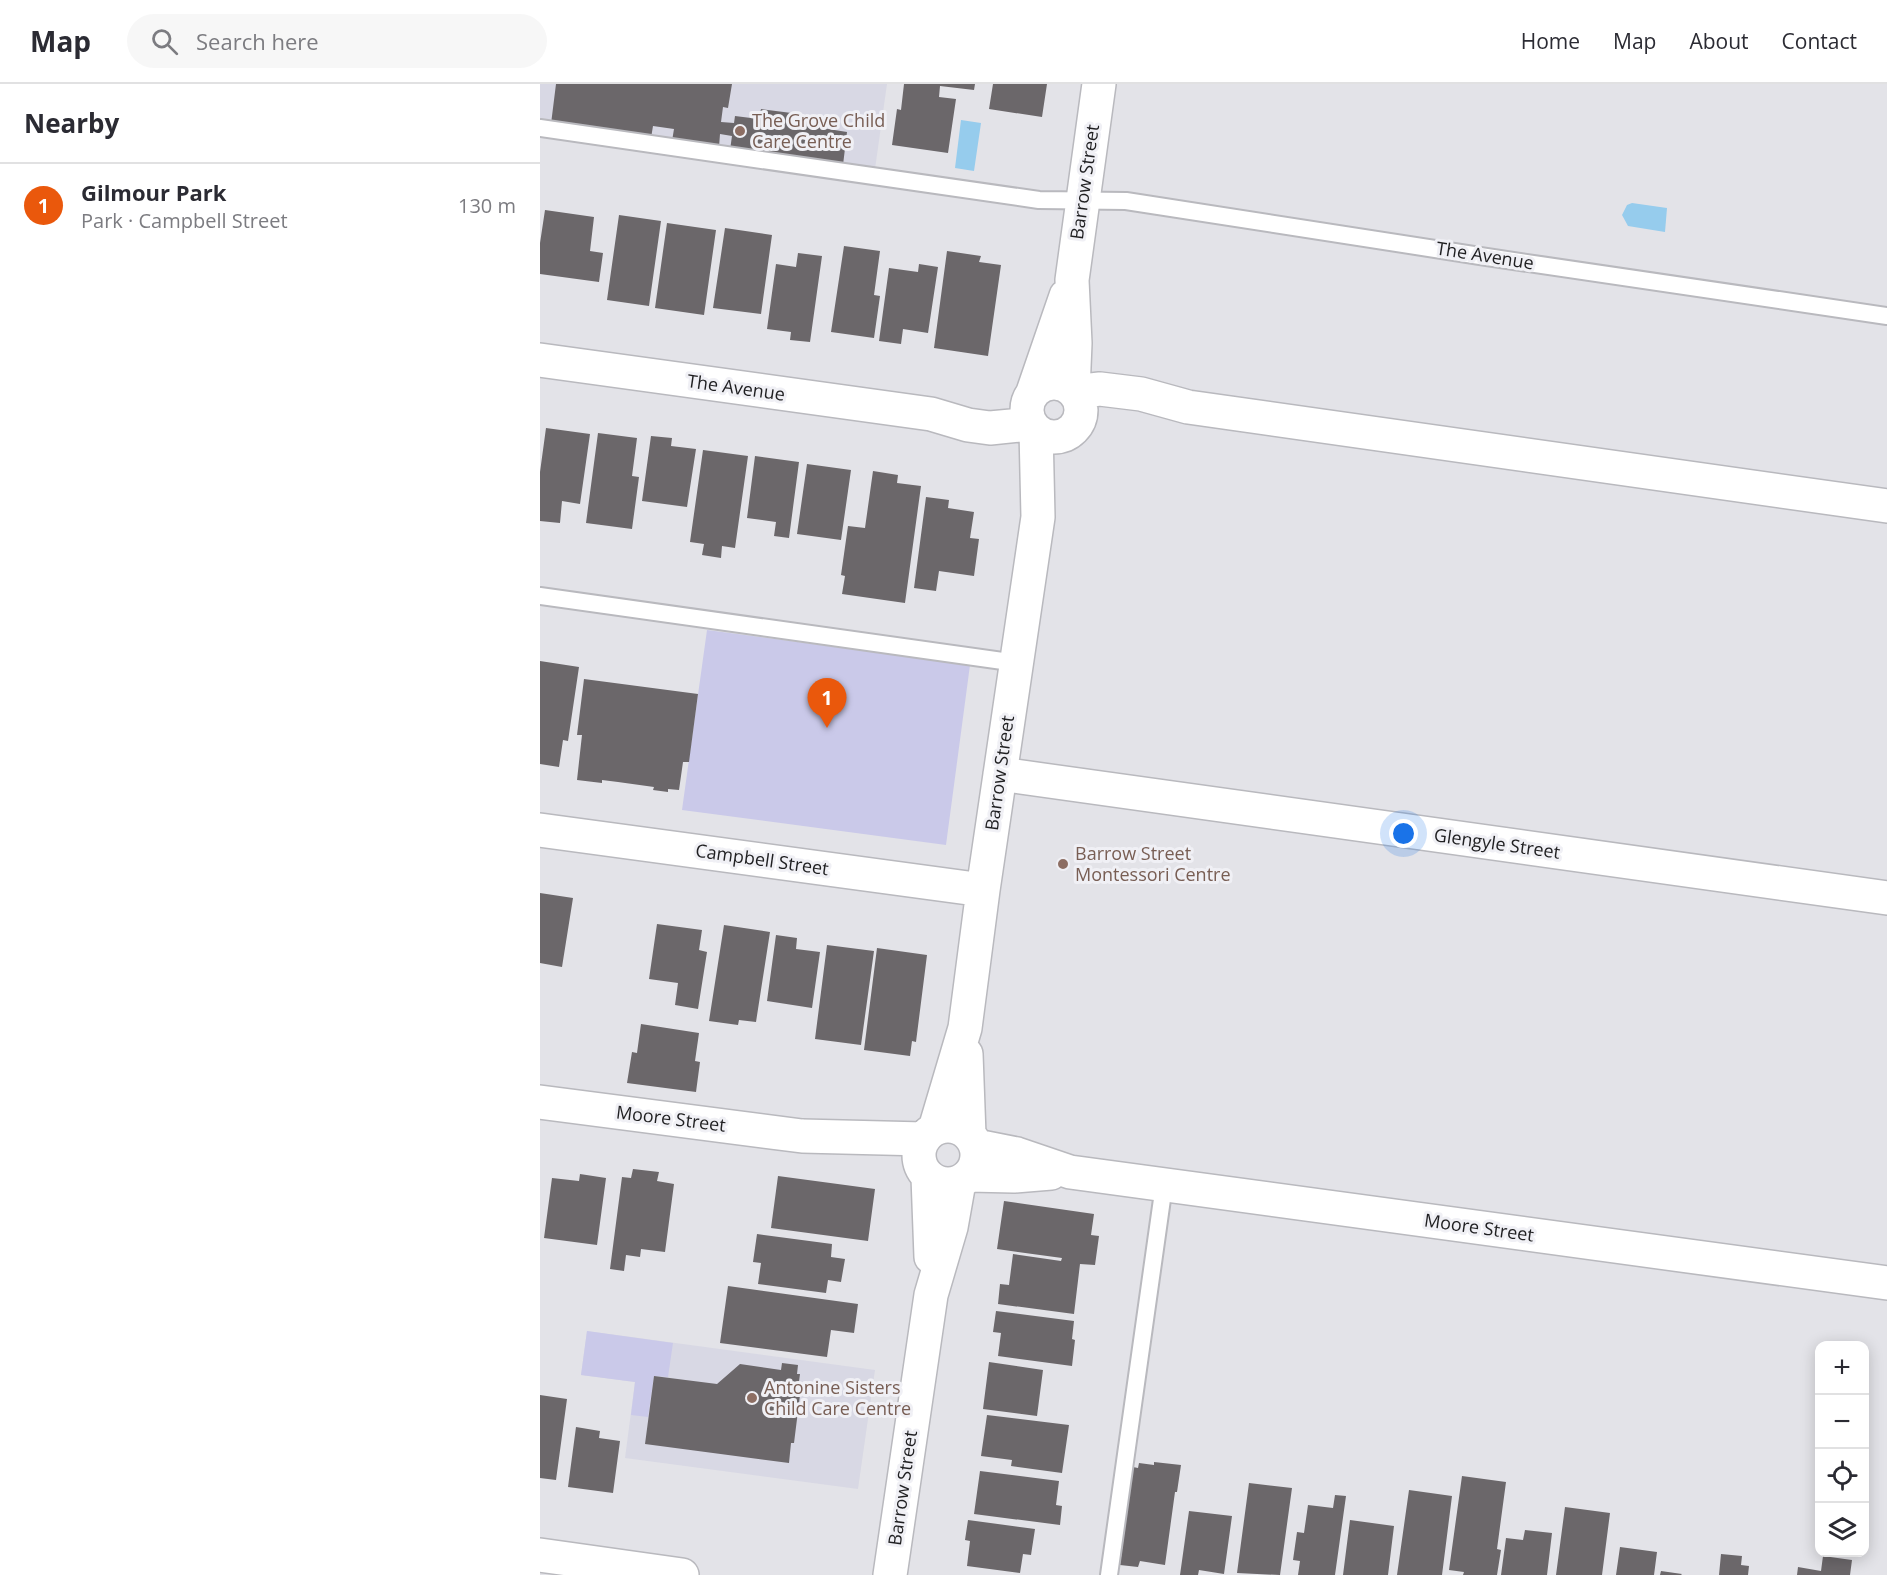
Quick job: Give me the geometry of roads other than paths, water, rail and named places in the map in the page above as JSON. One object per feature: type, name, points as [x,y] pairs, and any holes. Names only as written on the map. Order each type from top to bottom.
[{"type":"street","name":"Barrow Street","points":[[890,1575],[932,1295],[951,1227],[948,1156],[983,890],[1053,410],[1075,343],[1071,280],[1099,84]]},
{"type":"street","name":"The Avenue","points":[[540,360],[874,408],[932,414],[968,409],[1141,412],[1188,407],[1887,506]]},
{"type":"street","name":"Glengyle Street","points":[[1000,774],[1887,898]]},
{"type":"street","name":"Campbell Street","points":[[540,830],[983,890]]},
{"type":"street","name":"Moore Street","points":[[540,1102],[948,1156],[1014,1176],[1070,1172],[1887,1283]]},
{"type":"street","points":[[540,1555],[681,1575]]},
{"type":"lane","name":"The Avenue","points":[[540,128],[1040,200],[1126,201],[1887,316]]},
{"type":"lane","points":[[540,596],[1017,663]]},
{"type":"lane","points":[[1109,1575],[1164,1185]]},
{"type":"place","name":"The Grove Child Care Centre","points":[[740,131]]},
{"type":"place","name":"Gilmour Park","points":[[827,728]]},
{"type":"place","name":"Barrow Street Montessori Centre","points":[[1063,864]]},
{"type":"place","name":"Antonine Sisters Child Care Centre","points":[[752,1398]]}]
